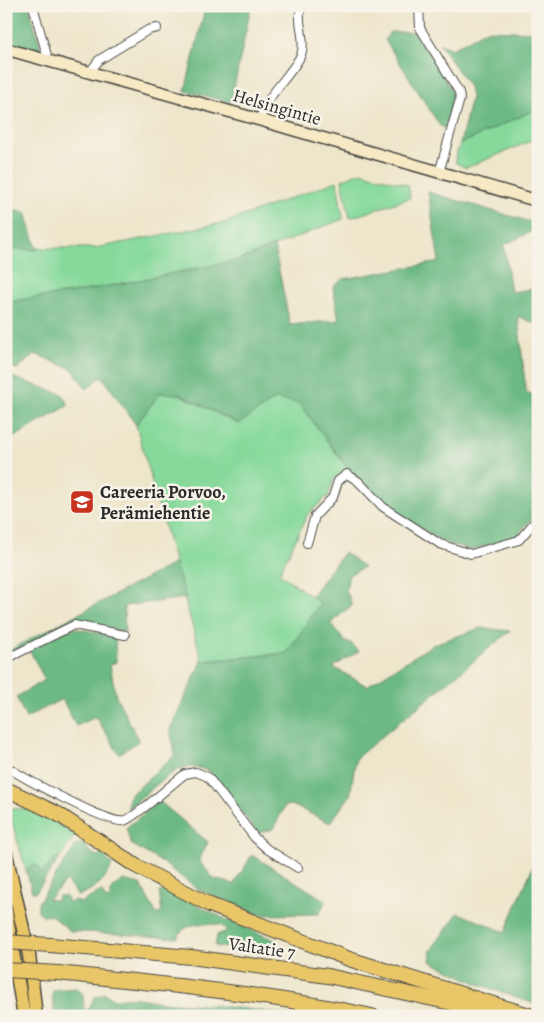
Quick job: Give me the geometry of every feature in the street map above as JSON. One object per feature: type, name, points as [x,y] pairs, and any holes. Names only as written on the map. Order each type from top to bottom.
[{"type":"highway","points":[[6,789],[58,814],[136,866],[210,905],[349,959],[532,1016]]},
{"type":"highway","points":[[6,798],[36,803]]},
{"type":"highway","name":"Valtatie 7","points":[[6,942],[191,957],[328,976],[508,1016]]},
{"type":"highway","points":[[6,970],[58,973],[186,987],[331,1007],[372,1016]]},
{"type":"main road","name":"Helsingintie","points":[[6,49],[260,120],[538,201]]},
{"type":"main road","points":[[6,854],[28,955],[36,1016]]},
{"type":"main road","points":[[6,912],[24,1016]]},
{"type":"street","points":[[33,6],[48,60]]},
{"type":"street","points":[[419,6],[420,28],[459,92],[460,99],[439,173]]},
{"type":"street","points":[[260,120],[268,102],[300,57],[303,47],[300,11]]},
{"type":"street","points":[[90,72],[99,60],[148,30],[157,28]]},
{"type":"street","points":[[307,543],[315,516],[333,497],[338,481],[347,474],[358,481],[383,507],[440,544],[471,554],[518,540],[538,518]]},
{"type":"street","points":[[6,659],[74,625],[125,635]]},
{"type":"street","points":[[6,766],[95,814],[118,822],[130,818],[185,774],[196,772],[208,776],[254,837],[266,849],[298,868]]},
{"type":"green space","points":[[6,6],[29,6],[42,53],[6,42]]},
{"type":"green space","points":[[185,6],[251,6],[231,102],[185,91],[205,9]]},
{"type":"green space","points":[[486,30],[538,32],[538,112],[532,111],[460,144],[471,97],[469,87],[440,44],[452,49]]},
{"type":"green space","points":[[390,32],[416,32],[452,91],[452,100],[445,128],[440,126],[385,40]]},
{"type":"green space","points":[[532,111],[538,112],[538,138],[466,168],[456,163],[455,158],[460,144]]},
{"type":"green space","points":[[360,172],[408,185],[410,198],[350,218],[342,180]]},
{"type":"green space","points":[[337,181],[343,219],[239,260],[84,291],[6,302],[6,248],[96,248],[227,222]]},
{"type":"green space","points":[[428,192],[538,224],[538,228],[504,245],[511,292],[538,288],[538,325],[518,316],[526,392],[538,397],[538,511],[516,537],[471,550],[441,541],[385,505],[350,471],[299,403],[275,399],[239,424],[179,394],[160,393],[136,425],[102,376],[87,389],[72,369],[35,354],[17,369],[6,366],[6,302],[84,291],[239,260],[274,246],[290,325],[339,320],[333,287],[343,279],[439,262]]},
{"type":"green space","points":[[6,210],[26,212],[37,250],[6,248]]},
{"type":"green space","points":[[6,375],[62,394],[69,405],[6,442]]},
{"type":"green space","points":[[160,393],[179,394],[238,424],[276,399],[299,403],[348,469],[334,479],[329,495],[308,514],[279,573],[320,603],[287,653],[202,661],[136,425]]},
{"type":"green space","points":[[344,552],[364,567],[349,575],[346,590],[352,605],[331,623],[345,642],[351,643],[359,651],[333,667],[367,686],[434,644],[481,628],[510,631],[356,758],[350,796],[330,823],[292,805],[285,806],[273,829],[258,833],[209,771],[192,767],[179,769],[172,773],[128,809],[129,796],[175,755],[170,729],[202,661],[287,653],[320,603],[311,596]]},
{"type":"green space","points":[[175,563],[186,598],[124,606],[125,632],[73,623],[6,655],[6,652]]},
{"type":"green space","points":[[73,628],[115,636],[116,662],[110,665],[116,696],[139,741],[119,754],[96,717],[76,726],[62,699],[26,718],[16,697],[45,680],[29,649]]},
{"type":"green space","points":[[159,801],[208,842],[199,861],[214,879],[234,884],[252,855],[326,901],[319,914],[261,915],[199,890],[163,863],[131,844],[126,828]]},
{"type":"green space","points":[[8,808],[31,810],[76,834],[60,858],[56,858],[41,874],[33,865],[26,870]]},
{"type":"green space","points":[[85,842],[88,850],[96,856],[102,854],[112,865],[106,876],[94,887],[78,896],[66,881],[48,899],[57,901],[58,896],[65,896],[69,903],[75,900],[81,903],[101,891],[107,901],[112,888],[123,880],[140,884],[157,915],[162,912],[159,892],[167,890],[229,921],[277,941],[278,949],[270,954],[215,946],[217,935],[227,931],[221,925],[215,924],[196,924],[190,926],[181,932],[177,938],[70,931],[51,915],[44,916],[38,911],[38,903],[76,845]]},
{"type":"green space","points":[[538,854],[538,1005],[478,984],[430,961],[431,950],[458,913],[505,932]]},
{"type":"green space","points":[[56,858],[60,858],[36,892],[32,892],[26,870],[33,865],[38,866],[41,874]]},
{"type":"green space","points":[[76,988],[83,994],[84,1010],[89,1010],[94,998],[105,993],[115,1000],[132,997],[161,1002],[241,1008],[289,1016],[55,1016],[52,994],[54,990]]},
{"type":"place","name":"Careeria Porvoo, Perämiehentie","points":[[82,502]]}]
